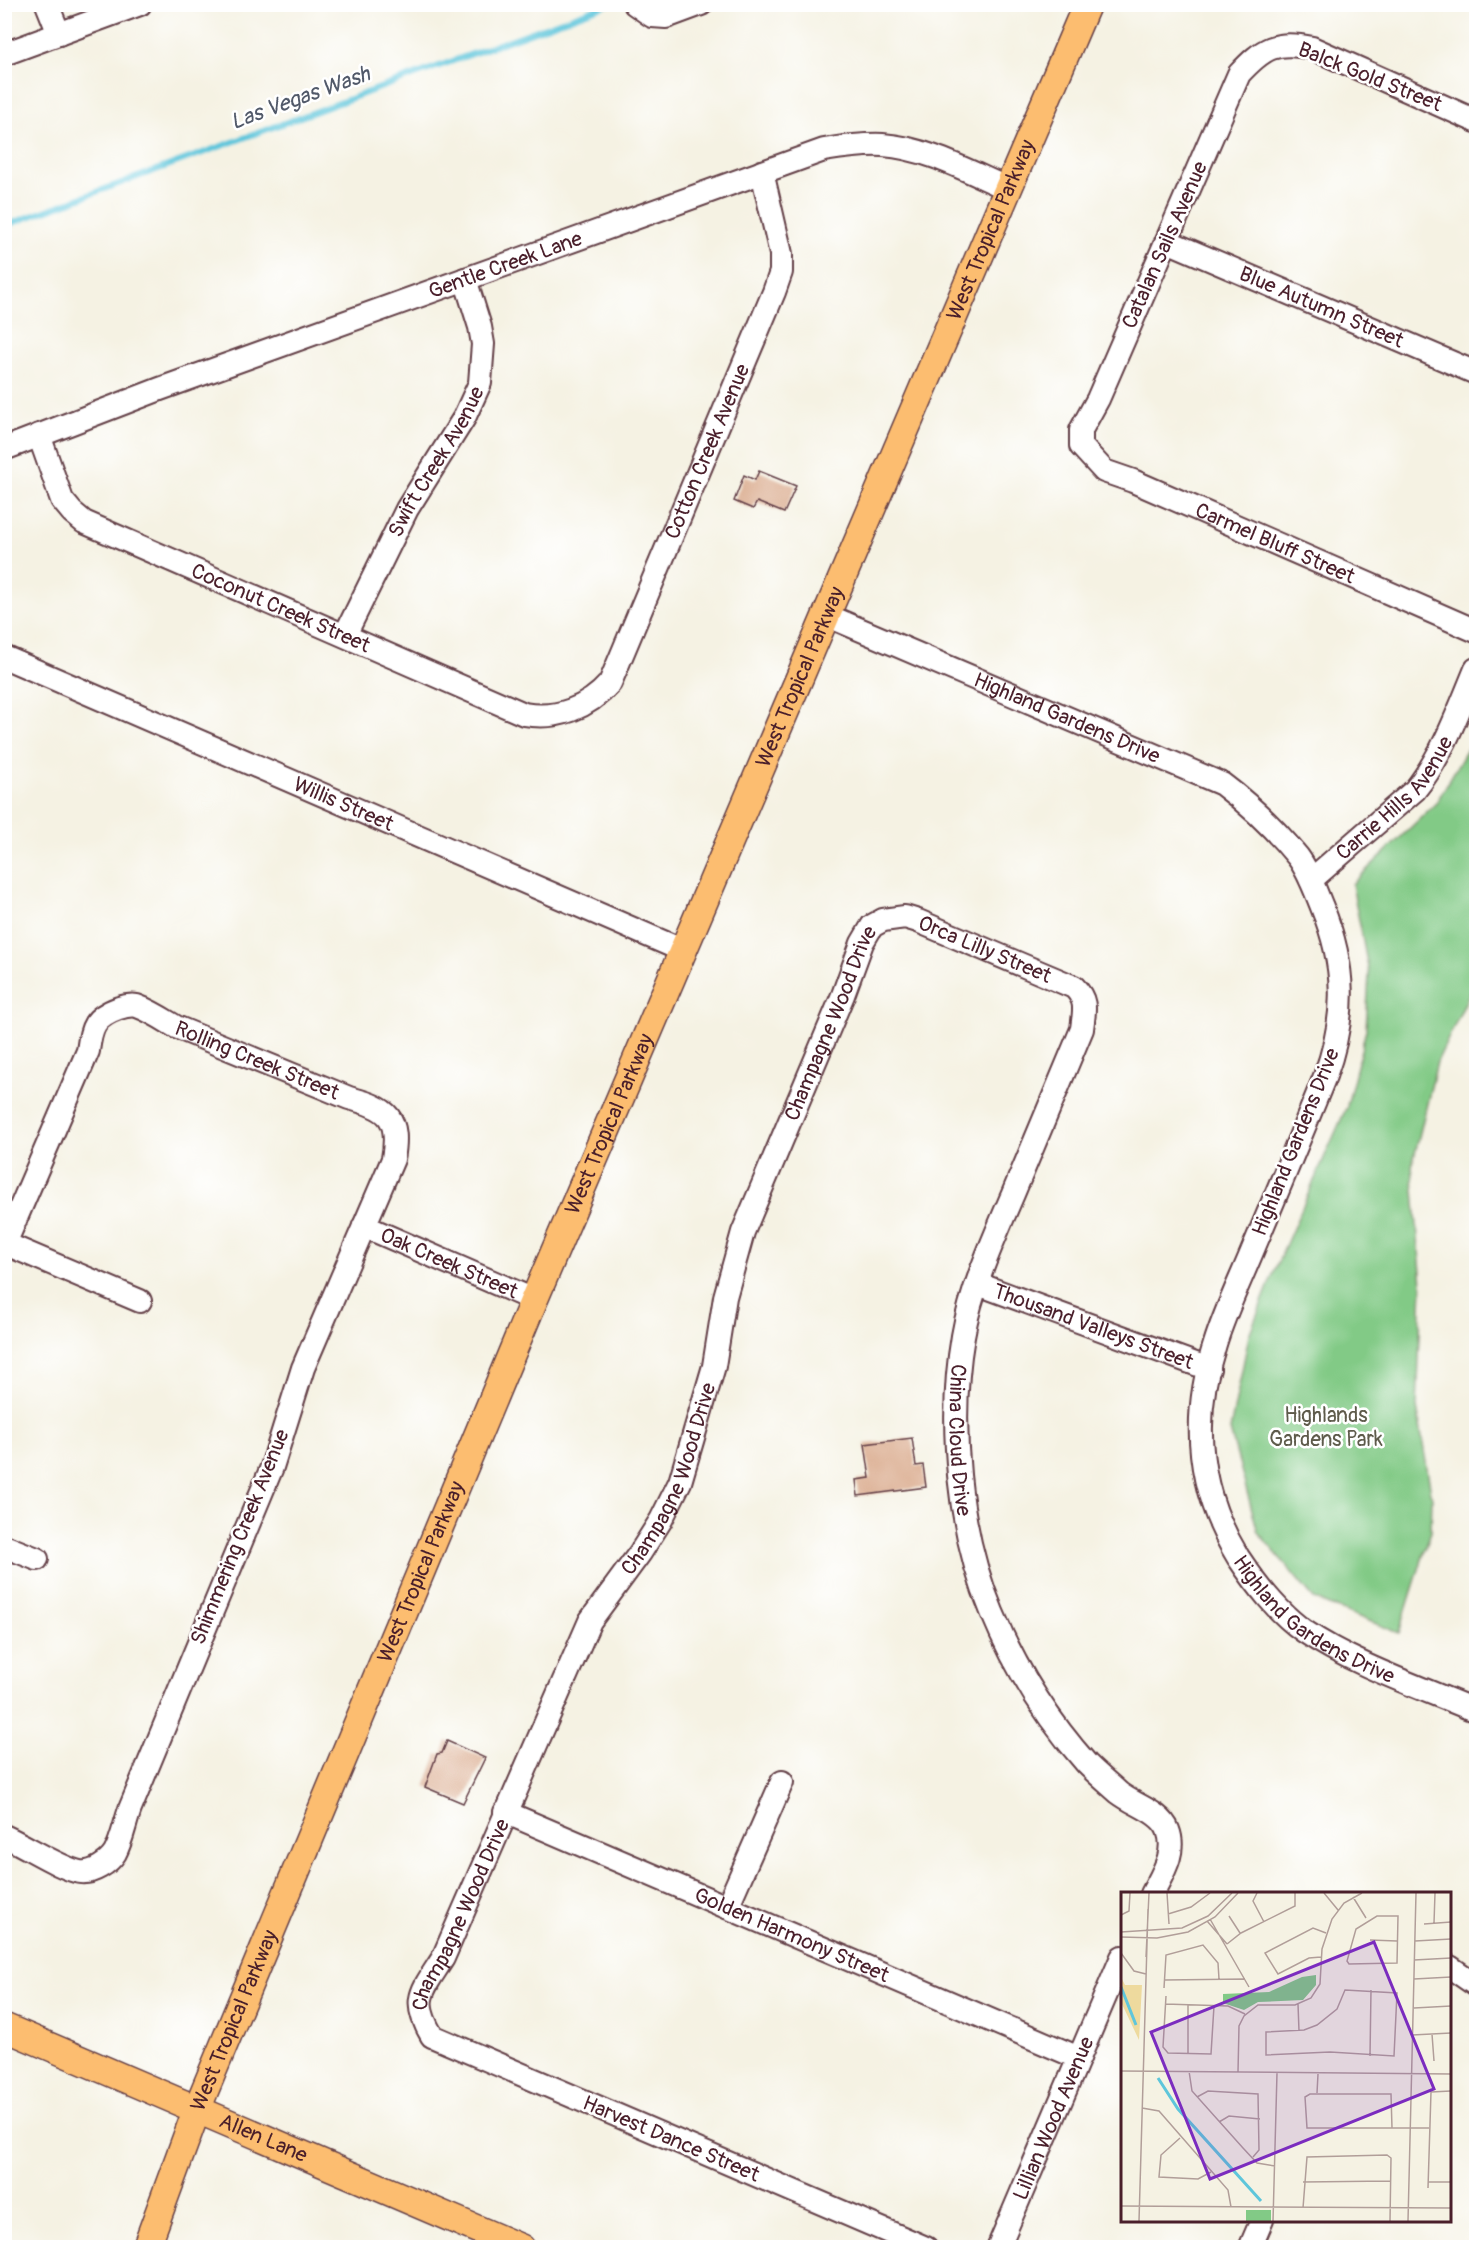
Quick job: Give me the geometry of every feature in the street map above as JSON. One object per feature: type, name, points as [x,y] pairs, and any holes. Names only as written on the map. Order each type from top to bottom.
[{"type":"main road","name":"West Tropical Parkway","points":[[146,2247],[197,2109],[534,1300],[1087,4]]},
{"type":"main road","name":"Allen Lane","points":[[4,2027],[521,2247]]},
{"type":"street","points":[[47,4],[59,34]]},
{"type":"street","points":[[4,54],[140,4]]},
{"type":"street","points":[[635,4],[652,16],[666,17],[701,4]]},
{"type":"street","name":"Balck Gold Street","points":[[1263,51],[1276,45],[1293,44],[1312,48],[1476,121]]},
{"type":"street","name":"Catalan Sails Avenue","points":[[1081,446],[1081,430],[1098,399],[1239,74],[1263,51]]},
{"type":"street","name":"Gentle Creek Lane","points":[[4,448],[160,389],[824,150],[852,145],[883,145],[909,149],[1009,189]]},
{"type":"street","name":"Cotton Creek Avenue","points":[[574,709],[587,704],[610,682],[774,292],[781,272],[781,254],[762,172]]},
{"type":"street","name":"Blue Autumn Street","points":[[1167,241],[1476,373]]},
{"type":"street","name":"Swift Creek Avenue","points":[[345,635],[407,509],[464,418],[480,383],[483,344],[465,279]]},
{"type":"street","name":"Coconut Creek Street","points":[[39,435],[62,500],[84,522],[524,714],[540,717],[553,716],[574,709]]},
{"type":"street","name":"Carmel Bluff Street","points":[[1081,446],[1104,471],[1133,481],[1476,631]]},
{"type":"street","name":"Highland Gardens Drive","points":[[826,615],[1222,784],[1248,804],[1299,859],[1311,880],[1337,947],[1342,980],[1340,1022],[1335,1049],[1215,1344],[1202,1398],[1200,1436],[1204,1473],[1214,1509],[1231,1545],[1252,1579],[1276,1606],[1304,1630],[1337,1650],[1476,1711]]},
{"type":"street","name":"Willis Street","points":[[4,657],[684,951]]},
{"type":"street","name":"Carrie Hills Avenue","points":[[1311,880],[1414,790],[1428,774],[1476,669]]},
{"type":"street","name":"Orca Lilly Street","points":[[883,920],[905,917],[918,921],[1074,987],[1083,995]]},
{"type":"street","name":"Champagne Wood Drive","points":[[423,2022],[420,2003],[423,1988],[443,1958],[590,1621],[640,1553],[661,1520],[680,1482],[714,1366],[724,1297],[742,1232],[843,995],[862,943],[872,926],[883,920]]},
{"type":"street","name":"China Cloud Drive","points":[[1083,995],[1082,1029],[998,1227],[963,1335],[956,1422],[958,1466],[976,1568],[1011,1654],[1029,1688],[1088,1764],[1119,1793],[1165,1822],[1170,1834],[1171,1852],[1153,1892]]},
{"type":"street","name":"Rolling Creek Street","points":[[5,1245],[88,1051],[91,1031],[99,1017],[110,1011],[135,1005],[176,1027],[349,1098],[367,1102],[380,1109],[396,1130]]},
{"type":"street","name":"Shimmering Creek Avenue","points":[[4,1836],[82,1873],[96,1869],[108,1861],[115,1852],[130,1809],[273,1467],[303,1368],[393,1160],[396,1130]]},
{"type":"street","name":"Oak Creek Street","points":[[364,1226],[534,1300]]},
{"type":"street","points":[[5,1245],[140,1301]]},
{"type":"street","name":"Thousand Valleys Street","points":[[978,1284],[1209,1369]]},
{"type":"street","points":[[4,1546],[37,1559]]},
{"type":"street","points":[[727,1907],[782,1782]]},
{"type":"street","name":"Golden Harmony Street","points":[[505,1812],[1079,2058]]},
{"type":"street","name":"Lillian Wood Avenue","points":[[998,2247],[1121,1959]]},
{"type":"street","points":[[1451,1968],[1476,1985]]},
{"type":"street","name":"Harvest Dance Street","points":[[423,2022],[432,2036],[927,2247]]},
{"type":"street","points":[[1250,2247],[1261,2222]]},
{"type":"green space","name":"Highlands Gardens Park","points":[[1476,734],[1476,980],[1437,1062],[1412,1166],[1422,1285],[1417,1407],[1432,1499],[1431,1531],[1399,1633],[1314,1599],[1258,1532],[1230,1430],[1249,1335],[1275,1269],[1347,1106],[1366,1030],[1369,973],[1352,884],[1436,803]]},
{"type":"building","points":[[759,471],[796,486],[784,513],[757,502],[753,509],[734,501],[744,475],[755,480]]},
{"type":"building","points":[[912,1438],[916,1466],[923,1465],[926,1487],[858,1496],[856,1480],[870,1478],[865,1444]]},
{"type":"building","points":[[447,1741],[485,1758],[463,1803],[425,1787],[437,1754],[442,1753]]},
{"type":"waterway","name":"Las Vegas Wash","points":[[4,226],[608,4]]}]
